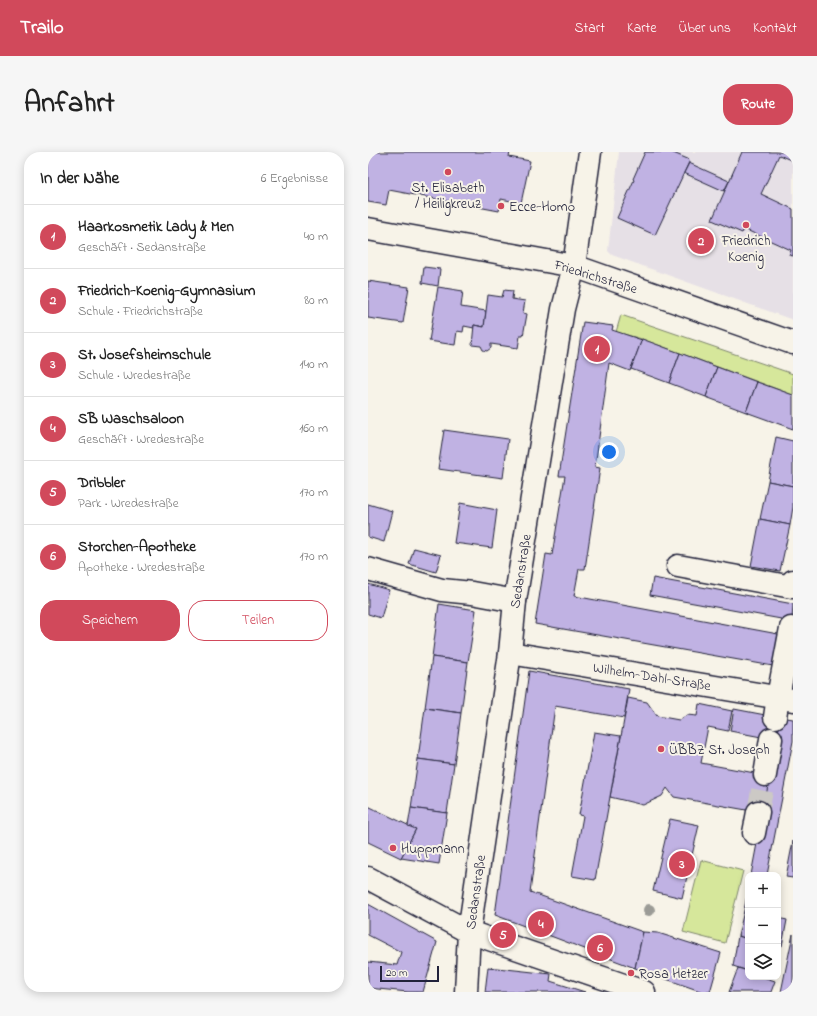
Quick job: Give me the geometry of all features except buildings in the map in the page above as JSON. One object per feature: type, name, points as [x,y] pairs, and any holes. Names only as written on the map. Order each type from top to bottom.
[{"type":"street","name":"Sedanstraße","points":[[466,992],[469,932],[510,653],[515,601],[563,309],[574,266],[590,152]]},
{"type":"street","name":"Friedrichstraße","points":[[368,229],[574,266],[793,343]]},
{"type":"street","points":[[678,566],[792,587],[793,581]]},
{"type":"street","points":[[368,569],[442,590],[472,593],[515,601]]},
{"type":"street","points":[[782,705],[791,628]]},
{"type":"street","name":"Wilhelm-Dahl-Straße","points":[[510,653],[782,705]]},
{"type":"street","points":[[765,775],[771,739]]},
{"type":"street","points":[[754,833],[758,812]]},
{"type":"street","points":[[368,878],[469,932],[644,992]]},
{"type":"shaded area","points":[[619,152],[793,152],[793,320],[612,255],[608,251]]},
{"type":"green space","points":[[621,315],[793,374],[793,395],[642,339],[616,332]]},
{"type":"green space","points":[[701,860],[743,871],[725,943],[683,932]]},
{"type":"tunnel","points":[[758,812],[765,775]]},
{"type":"place","name":"St. Elisabeth / Heiligkreuz","points":[[448,172]]},
{"type":"place","name":"Ecce-Homo","points":[[501,206]]},
{"type":"place","name":"Friedrich Koenig","points":[[746,225]]},
{"type":"place","name":"Friedrich-Koenig-Gymnasium","points":[[701,241]]},
{"type":"place","name":"Haarkosmetik Lady & Men","points":[[597,349]]},
{"type":"place","name":"ÜBBZ St. Joseph","points":[[661,749]]},
{"type":"place","name":"Huppmann","points":[[393,848]]},
{"type":"place","name":"St. Josefsheimschule","points":[[682,864]]},
{"type":"place","name":"SB Waschsaloon","points":[[541,924]]},
{"type":"place","name":"Dribbler","points":[[503,935]]},
{"type":"place","name":"Storchen-Apotheke","points":[[600,948]]},
{"type":"place","name":"Rosa Hetzer","points":[[631,973]]}]
